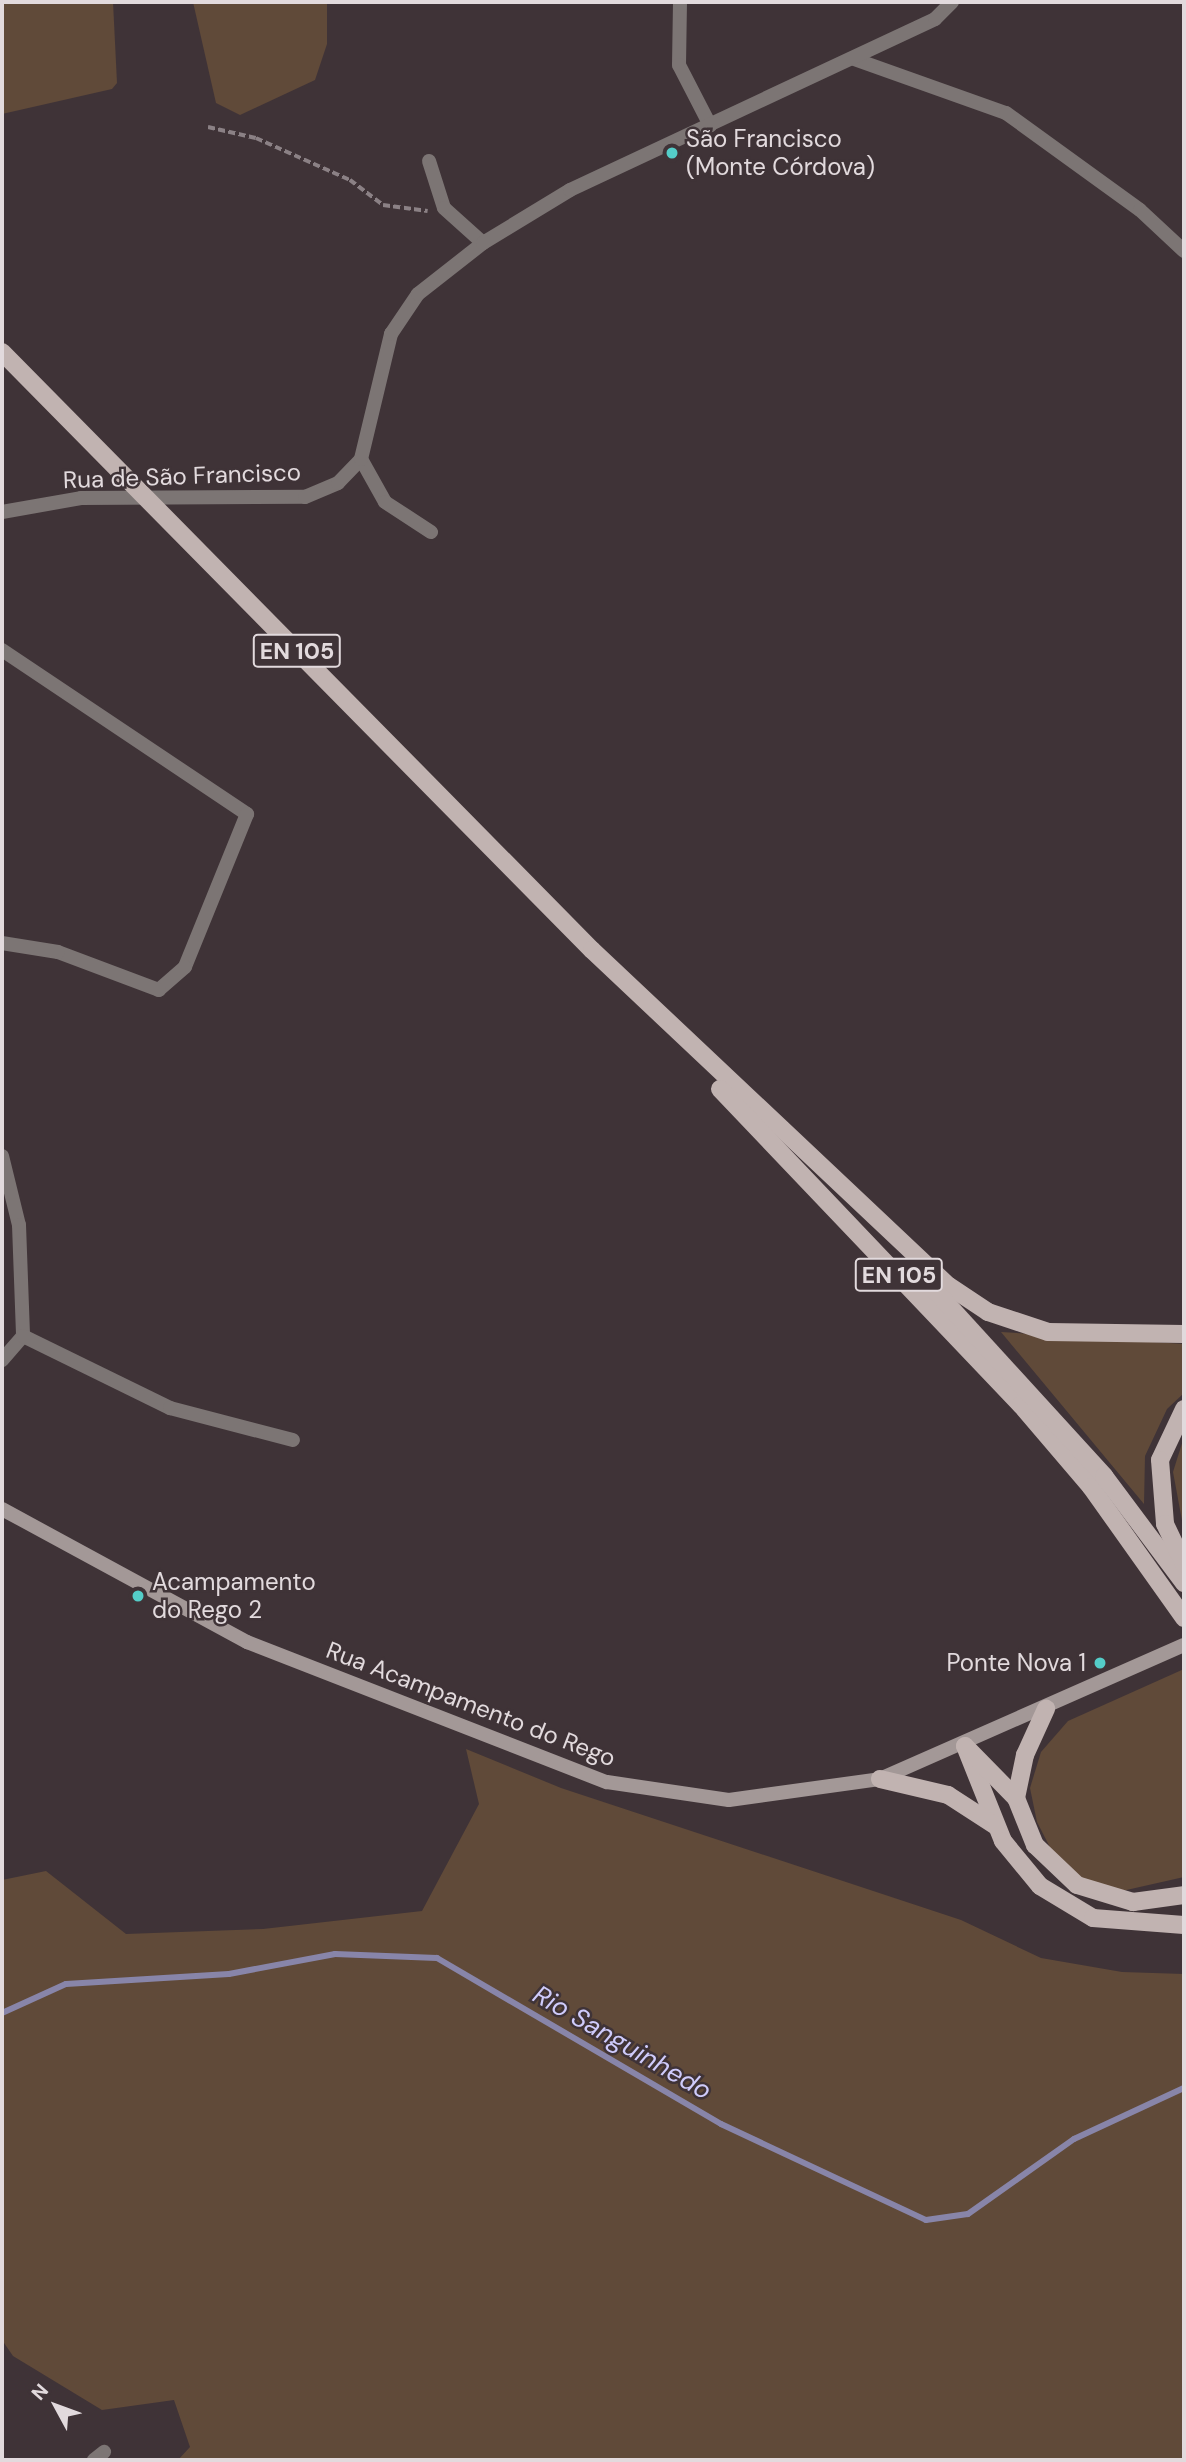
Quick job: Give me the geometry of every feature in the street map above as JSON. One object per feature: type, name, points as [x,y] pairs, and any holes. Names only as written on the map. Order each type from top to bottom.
[{"type":"main road","name":"EN 105","points":[[2,352],[592,950],[1021,1405],[1091,1487],[1184,1618]]},
{"type":"main road","name":"EN 105","points":[[592,950],[804,1154],[996,1355],[1104,1476],[1184,1583]]},
{"type":"main road","points":[[804,1154],[949,1286],[988,1312],[1048,1332],[1184,1334]]},
{"type":"main road","points":[[1184,1409],[1160,1460],[1160,1499],[1184,1564]]},
{"type":"main road","name":"Rua Acampamento do Rego","points":[[2,1509],[247,1642],[607,1782],[729,1800],[880,1779],[965,1745],[1184,1645]]},
{"type":"main road","points":[[1016,1798],[1025,1755],[1046,1709]]},
{"type":"main road","points":[[965,1745],[1016,1798],[1035,1845],[1077,1885],[1133,1902],[1184,1895]]},
{"type":"main road","points":[[965,1745],[996,1826],[1020,1864],[1066,1905],[1124,1925],[1184,1925]]},
{"type":"main road","points":[[880,1779],[948,1795],[996,1826]]},
{"type":"street","points":[[680,2],[679,65],[710,125]]},
{"type":"street","name":"Rua de São Francisco","points":[[2,512],[81,498],[305,497],[338,484],[361,459],[391,334],[418,294],[483,243],[570,190],[854,59],[935,19],[951,2]]},
{"type":"street","points":[[854,59],[1006,113],[1140,210],[1184,251]]},
{"type":"street","points":[[429,161],[444,208],[483,243]]},
{"type":"street","points":[[361,459],[385,502],[431,532]]},
{"type":"street","points":[[2,650],[247,814],[185,967],[159,990],[58,952],[2,943]]},
{"type":"street","points":[[2,1156],[19,1225],[23,1336],[2,1360]]},
{"type":"street","points":[[23,1336],[170,1408],[293,1440]]},
{"type":"path","points":[[208,127],[280,148],[351,180],[383,205],[444,208]]},
{"type":"shaded area","points":[[2,2],[113,2],[117,83],[112,89],[2,114]]},
{"type":"shaded area","points":[[193,2],[327,2],[327,44],[315,80],[240,115],[216,103]]},
{"type":"shaded area","points":[[1001,1332],[1184,1344],[1184,1393],[1167,1409],[1145,1456],[1144,1504]]},
{"type":"shaded area","points":[[1184,1437],[1184,1531],[1173,1472]]},
{"type":"shaded area","points":[[1184,1669],[1184,1877],[1122,1891],[1087,1882],[1056,1859],[1037,1822],[1030,1788],[1041,1752],[1068,1721]]},
{"type":"shaded area","points":[[466,1749],[561,1788],[961,1920],[1041,1958],[1122,1972],[1184,1974],[1184,2460],[178,2460],[190,2447],[174,2400],[102,2410],[13,2356],[2,2340],[2,1880],[46,1871],[126,1934],[263,1929],[422,1911],[479,1804]]},
{"type":"waterway","name":"Rio Sanguinhedo","points":[[2,2013],[66,1984],[229,1974],[335,1954],[437,1958],[721,2124],[926,2220],[968,2214],[1074,2139],[1184,2088]]},
{"type":"place","name":"São Francisco (Monte Córdova)","points":[[672,153]]},
{"type":"place","name":"Acampamento do Rego 2","points":[[138,1596]]},
{"type":"place","name":"Ponte Nova 1","points":[[1100,1663]]}]
